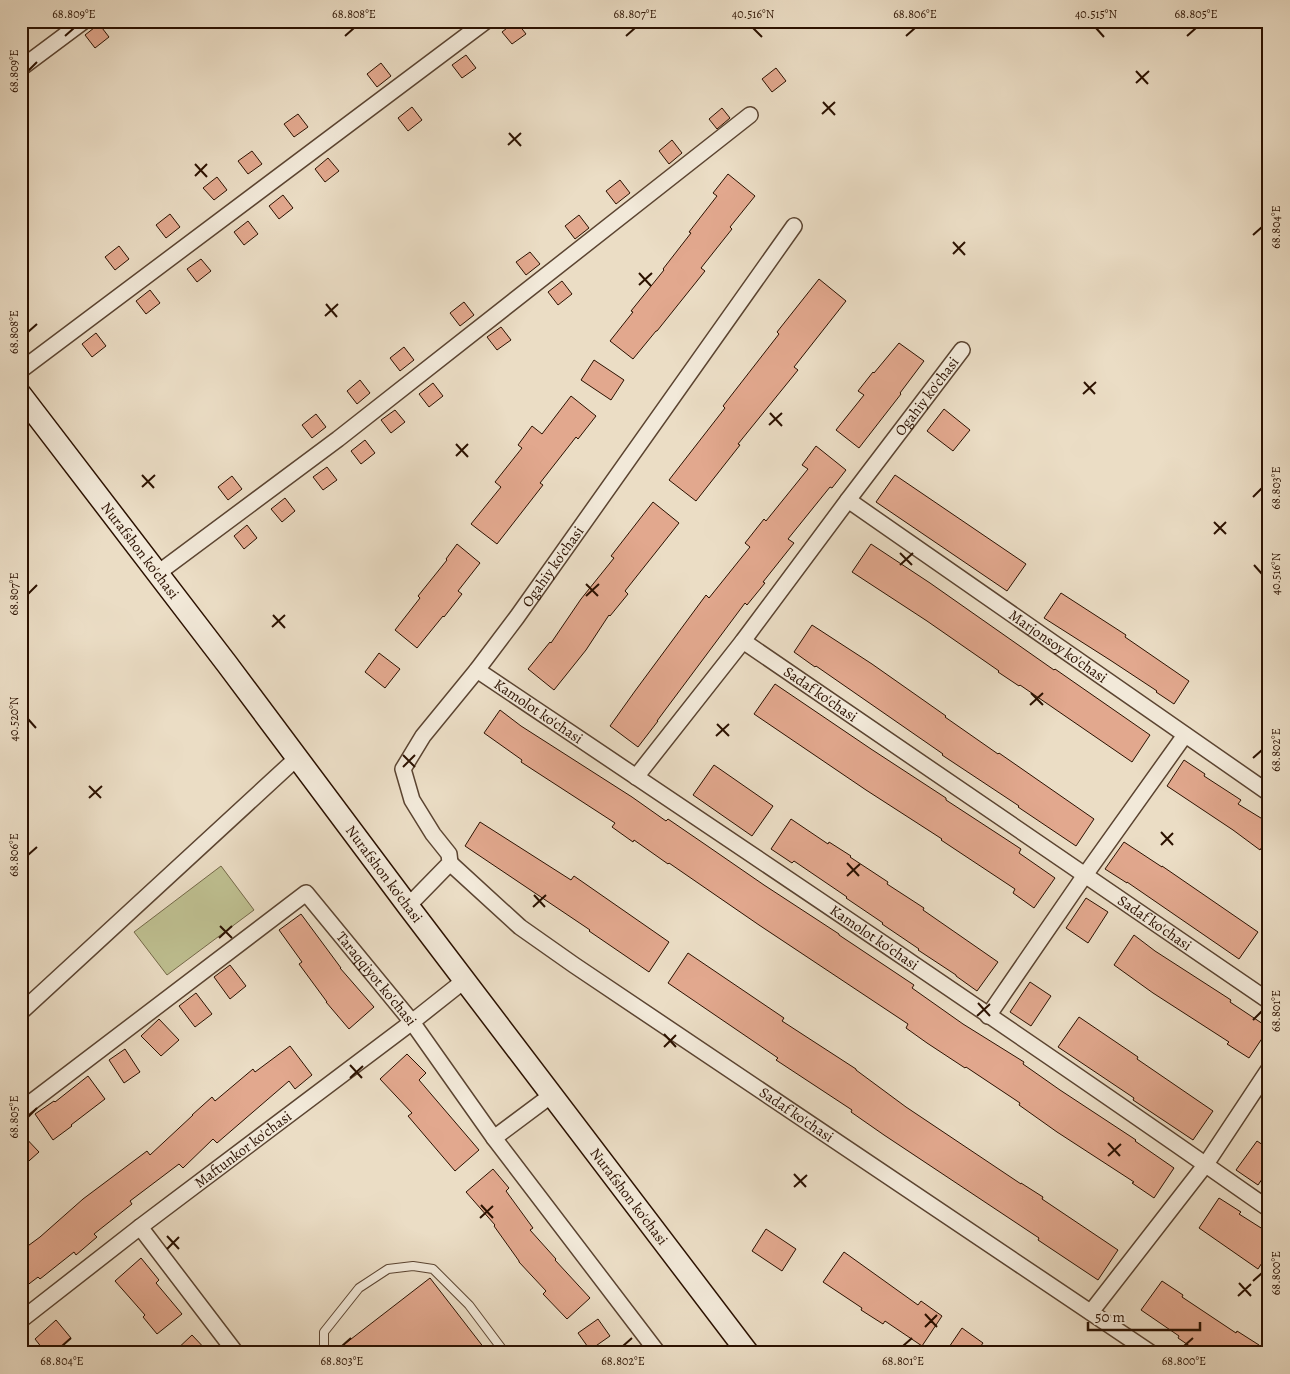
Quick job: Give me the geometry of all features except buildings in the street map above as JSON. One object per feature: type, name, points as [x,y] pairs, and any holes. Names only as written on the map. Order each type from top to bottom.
[{"type":"street","points":[[21,68],[84,21]]},
{"type":"street","points":[[21,370],[486,21]]},
{"type":"street","points":[[158,573],[338,439],[750,115]]},
{"type":"street","name":"Ogahiy ko'chasi","points":[[450,863],[449,854],[433,834],[412,800],[402,769],[423,736],[517,617],[794,226]]},
{"type":"street","name":"Ogahiy ko'chasi","points":[[636,777],[743,641],[962,350]]},
{"type":"street","name":"Nurafshon ko'chasi","points":[[21,395],[298,757],[408,906],[553,1094],[748,1353]]},
{"type":"street","name":"Marjonsoy ko'chasi","points":[[848,500],[1269,793]]},
{"type":"street","name":"Sadaf ko'chasi","points":[[743,641],[1269,1001]]},
{"type":"street","name":"Kamolot ko'chasi","points":[[477,670],[1206,1164],[1269,1209]]},
{"type":"street","points":[[988,1016],[1185,735]]},
{"type":"street","points":[[21,1012],[298,757]]},
{"type":"street","points":[[408,906],[450,863]]},
{"type":"street","name":"Sadaf ko'chasi","points":[[450,863],[520,927],[574,965],[1151,1353]]},
{"type":"street","name":"Taraqqiyot ko'chasi","points":[[21,1110],[306,893],[412,1022],[494,1138],[658,1353]]},
{"type":"street","name":"Maftunkor ko'chasi","points":[[21,1320],[465,980]]},
{"type":"street","points":[[1091,1312],[1206,1164],[1269,1069]]},
{"type":"street","points":[[494,1138],[553,1094]]},
{"type":"street","points":[[140,1227],[236,1353]]},
{"type":"lane","points":[[324,1353],[324,1332],[358,1288],[388,1269],[413,1266],[433,1269],[469,1304],[505,1353]]},
{"type":"green space","points":[[221,866],[254,910],[167,975],[134,932]]}]
